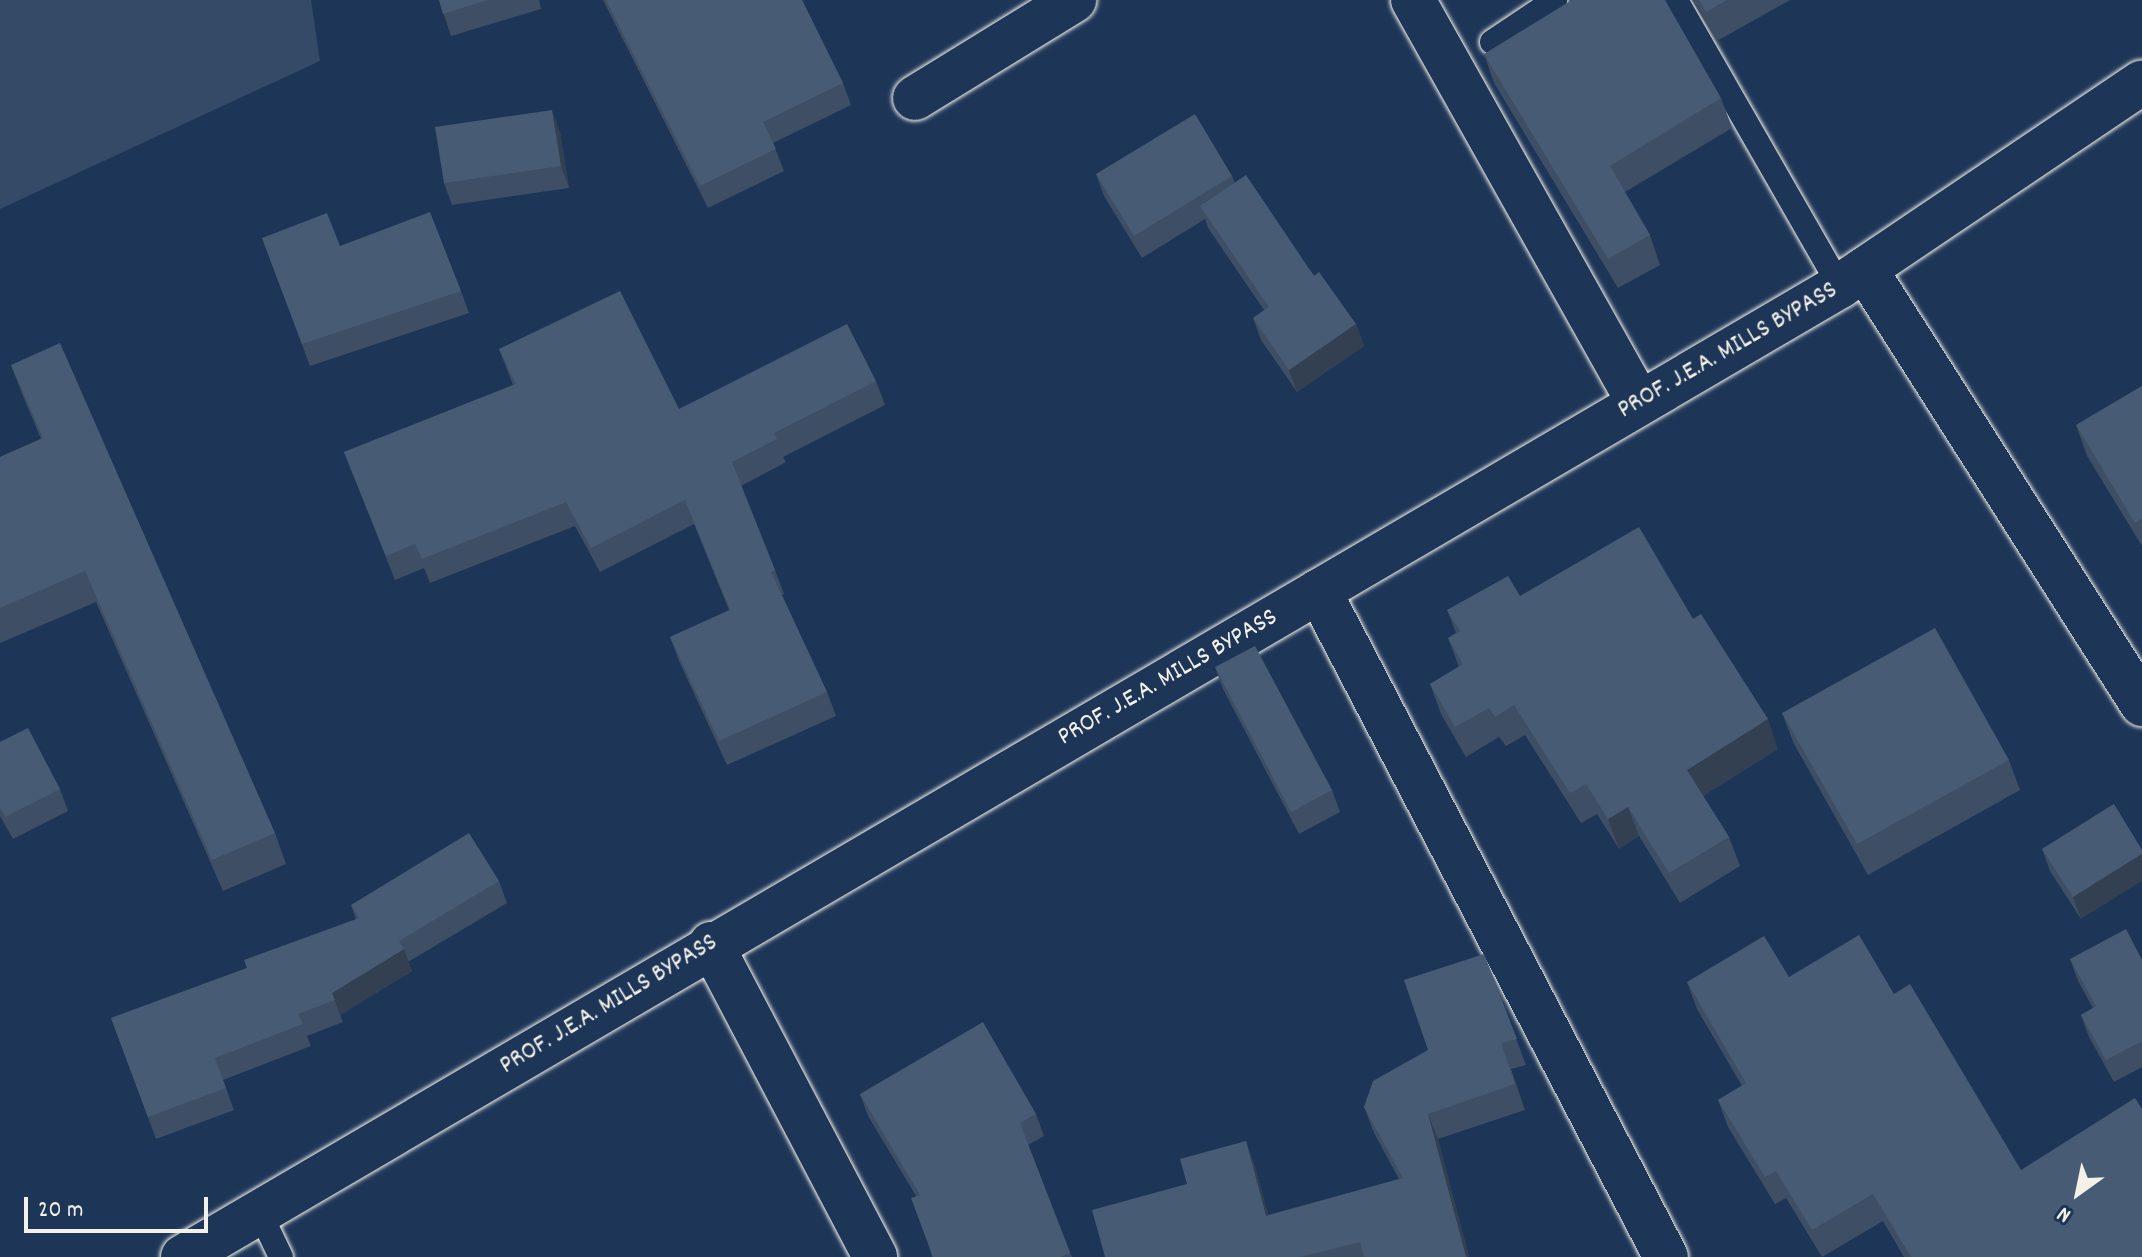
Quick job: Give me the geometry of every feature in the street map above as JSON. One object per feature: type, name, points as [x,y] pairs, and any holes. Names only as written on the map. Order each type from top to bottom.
[{"type":"street","points":[[915,98],[1074,0]]},
{"type":"street","points":[[1413,0],[1639,403]]},
{"type":"street","name":"PROF. J.E.A. MILLS BYPASS","points":[[183,1257],[711,944],[1853,278],[2142,82]]},
{"type":"street","points":[[1853,278],[2142,704]]},
{"type":"street","points":[[1319,591],[1666,1257]]},
{"type":"street","points":[[711,944],[875,1257]]},
{"type":"lane","points":[[1492,42],[1555,0]]},
{"type":"lane","points":[[1676,0],[1853,278]]},
{"type":"lane","points":[[260,1213],[281,1257]]},
{"type":"shaded area","points":[[0,0],[311,0],[320,61],[0,209]]},
{"type":"building","points":[[439,0],[488,0],[443,14]]},
{"type":"building","points":[[606,0],[802,0],[843,83],[763,122],[776,149],[700,186]]},
{"type":"building","points":[[1572,0],[1665,0],[1721,98],[1610,166],[1650,235],[1608,259],[1484,54]]},
{"type":"building","points":[[1699,0],[1727,0],[1706,12]]},
{"type":"building","points":[[552,110],[561,166],[444,183],[435,127]]},
{"type":"building","points":[[1195,114],[1232,176],[1134,236],[1096,174]]},
{"type":"building","points":[[1246,175],[1314,276],[1319,272],[1356,324],[1289,370],[1253,318],[1269,307],[1200,206]]},
{"type":"building","points":[[430,212],[461,291],[302,344],[262,238],[327,213],[340,246]]},
{"type":"building","points":[[620,291],[679,409],[847,324],[876,381],[774,433],[777,439],[732,462],[775,570],[771,572],[827,692],[719,741],[670,637],[730,610],[685,500],[591,548],[566,502],[422,559],[415,544],[386,556],[344,452],[516,384],[499,349]]},
{"type":"building","points":[[60,343],[275,833],[212,860],[85,571],[0,608],[0,457],[43,438],[11,365]]},
{"type":"building","points":[[2142,386],[2142,519],[2135,523],[2076,425]]},
{"type":"building","points":[[1639,527],[1693,619],[1701,614],[1768,719],[1687,770],[1729,837],[1669,873],[1628,807],[1608,819],[1586,784],[1570,793],[1514,705],[1495,717],[1489,708],[1455,727],[1430,684],[1463,664],[1448,638],[1460,631],[1447,610],[1508,576],[1520,596]]},
{"type":"building","points":[[1935,628],[2009,760],[1857,844],[1782,713]]},
{"type":"building","points":[[1255,646],[1332,790],[1291,812],[1215,667]]},
{"type":"building","points":[[28,728],[60,789],[5,817],[0,808],[0,742]]},
{"type":"building","points":[[2114,804],[2142,854],[2073,897],[2042,849]]},
{"type":"building","points":[[469,833],[499,881],[399,941],[404,949],[332,993],[335,1000],[298,1014],[303,1024],[215,1058],[226,1088],[148,1117],[111,1018],[247,968],[244,960],[359,918],[351,905]]},
{"type":"building","points":[[2126,929],[2142,960],[2142,1041],[2106,1060],[2081,1015],[2096,1006],[2070,959]]},
{"type":"building","points":[[1859,935],[1894,994],[1910,984],[2021,1170],[2135,1098],[2142,1109],[2142,1257],[1911,1257],[1873,1194],[1812,1230],[1776,1171],[1765,1177],[1718,1100],[1746,1083],[1687,982],[1764,936],[1789,977]]},
{"type":"building","points":[[1484,954],[1517,1039],[1501,1043],[1515,1084],[1428,1114],[1466,1257],[1364,1257],[1360,1242],[1300,1257],[1105,1257],[1092,1210],[1187,1184],[1180,1159],[1246,1141],[1266,1216],[1403,1178],[1364,1107],[1373,1081],[1428,1050],[1404,980]]},
{"type":"building","points":[[983,1022],[1036,1114],[1020,1123],[1070,1253],[1060,1257],[933,1257],[911,1198],[920,1195],[860,1094]]}]
